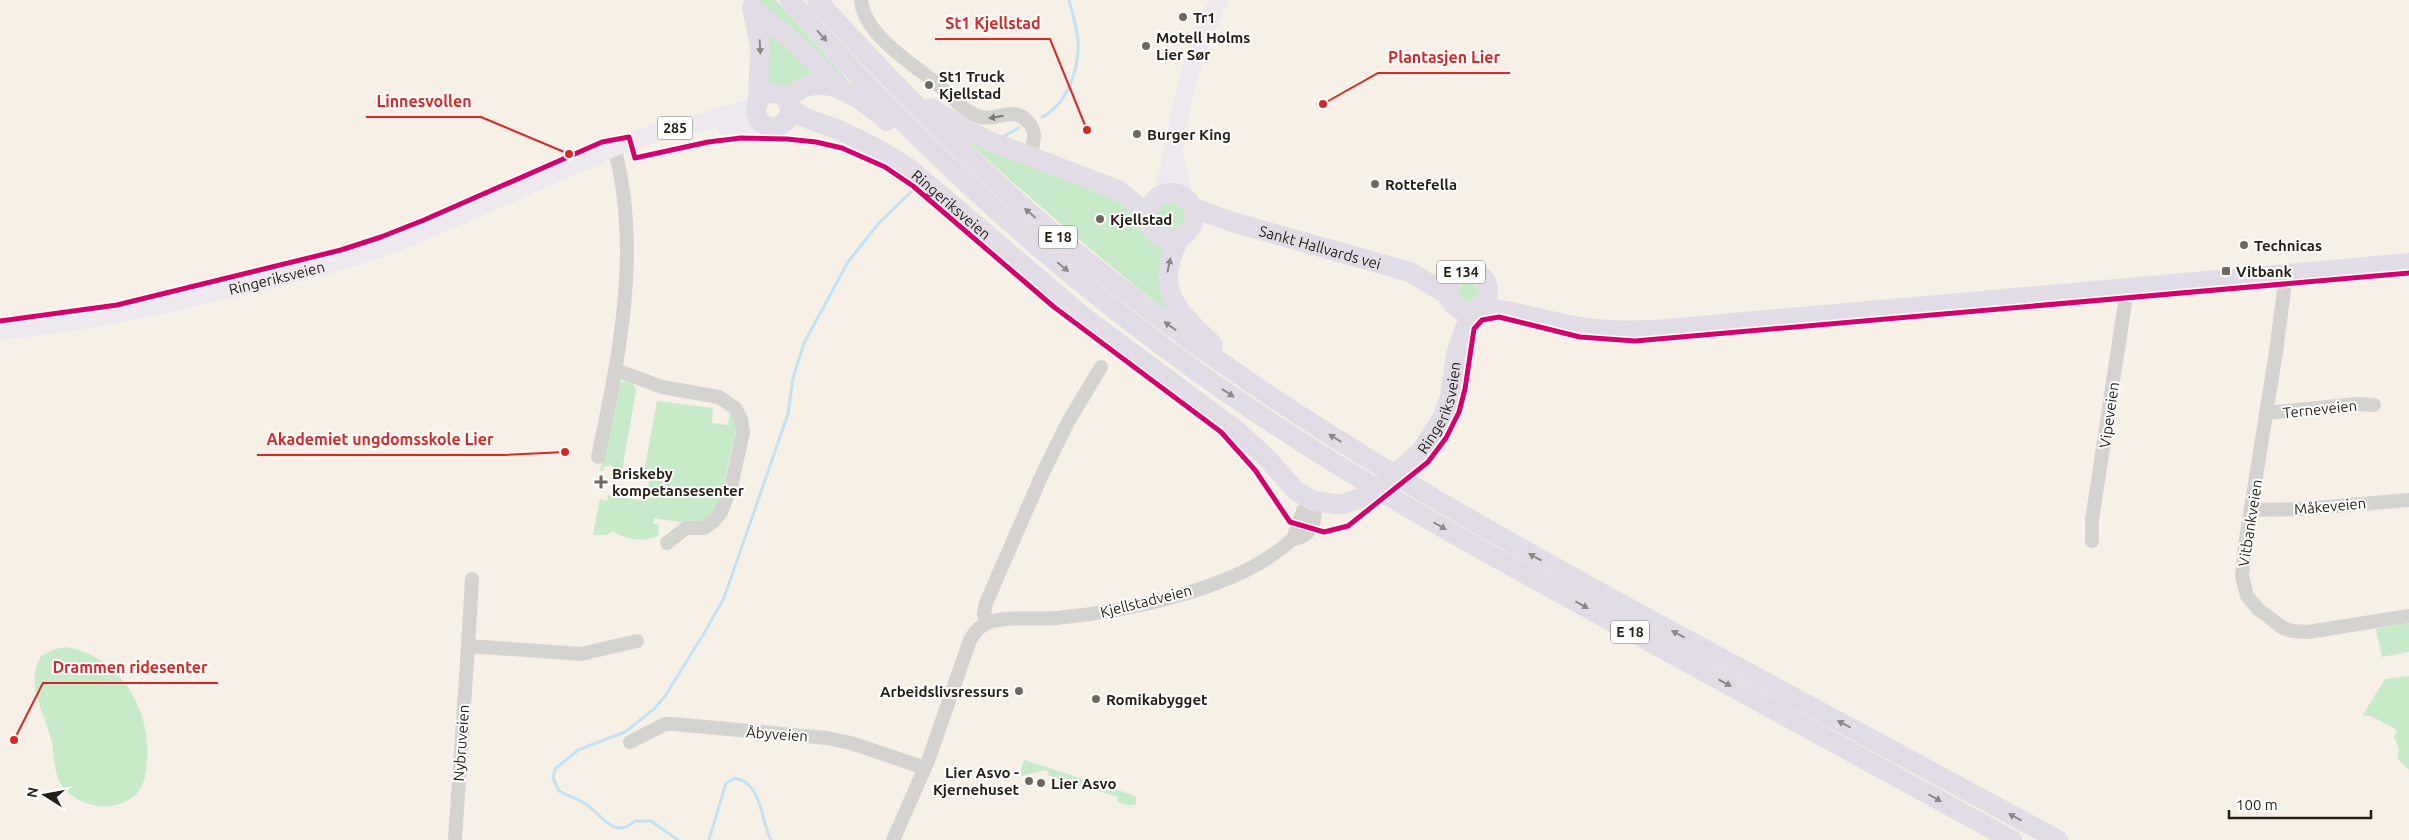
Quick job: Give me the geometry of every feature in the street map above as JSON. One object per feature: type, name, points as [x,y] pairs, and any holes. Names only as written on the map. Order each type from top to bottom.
[{"type":"highway","name":"E 18","points":[[790,0],[887,106],[961,178],[1028,238],[1125,318],[1218,386],[1359,478],[1398,501],[1567,597],[2012,840]]},
{"type":"highway","name":"E 18","points":[[817,0],[868,57],[990,177],[1083,259],[1154,314],[1267,395],[1377,464],[1530,554],[2058,840]]},
{"type":"highway","name":"E 18","points":[[751,4],[796,44],[843,91]]},
{"type":"highway","name":"E 18","points":[[751,4],[760,47],[758,109]]},
{"type":"highway","name":"E 18","points":[[868,57],[890,68],[927,104],[950,121],[987,140],[1118,190],[1148,214],[1150,225],[1156,233],[1170,239],[1186,233]]},
{"type":"highway","name":"E 18","points":[[786,110],[799,90],[813,85],[829,86],[843,91],[875,110],[931,162],[961,178]]},
{"type":"highway","name":"E 134","points":[[769,94],[778,94],[786,110],[774,127],[758,109],[769,94]]},
{"type":"highway","name":"Ringeriksveien","points":[[786,110],[842,138],[854,139],[884,152],[921,177],[1056,295],[1228,424],[1266,457],[1311,509],[1343,504],[1369,496],[1410,463],[1435,431],[1450,396],[1456,354],[1452,330],[1468,301]]},
{"type":"highway","name":"E 18","points":[[1118,190],[1128,189],[1160,195],[1175,192],[1188,202],[1195,216],[1171,255],[1167,272],[1172,297],[1195,327],[1223,354],[1255,377],[1267,395]]},
{"type":"highway","points":[[1148,214],[1151,204],[1160,195]]},
{"type":"highway","name":"Sankt Hallvards vei","points":[[1188,202],[1232,222],[1410,272],[1468,301]]},
{"type":"highway","name":"Sankt Hallvards vei","points":[[1186,233],[1232,222]]},
{"type":"highway","name":"E 134","points":[[1468,301],[1483,278],[1476,273],[1468,271],[1456,275],[1449,284],[1468,301],[1581,327],[1655,330],[2409,263]]},
{"type":"highway","name":"Sankt Hallvards vei","points":[[1410,272],[1423,270],[1456,275]]},
{"type":"main road","points":[[1160,195],[1174,152],[1183,100],[1194,60],[1219,0]]},
{"type":"main road","name":"Ringeriksveien","points":[[0,331],[120,315],[324,266],[403,239],[615,150],[744,122],[758,109]]},
{"type":"main road","points":[[1174,152],[1188,202]]},
{"type":"street","points":[[861,0],[864,12],[877,31],[910,64],[962,105],[983,118],[1015,114],[1024,118],[1030,124],[1035,138],[1030,157]]},
{"type":"street","points":[[598,457],[616,370],[624,313],[626,268],[625,206],[615,150]]},
{"type":"street","name":"Vitbankveien","points":[[2286,274],[2285,295],[2251,510],[2242,583],[2252,603],[2283,628],[2292,631],[2308,632],[2409,616]]},
{"type":"street","name":"Vipeveien","points":[[2092,541],[2092,520],[2125,303],[2124,288]]},
{"type":"street","points":[[893,840],[925,768],[970,640],[978,628],[986,623],[984,614],[986,603],[1028,505],[1068,422],[1101,367]]},
{"type":"street","points":[[616,370],[662,387],[719,397],[736,409],[741,419],[742,432],[729,497],[721,512],[714,521],[704,528],[686,528],[667,542]]},
{"type":"street","name":"Terneveien","points":[[2266,413],[2357,404],[2374,405]]},
{"type":"street","name":"Måkeveien","points":[[2251,510],[2409,500]]},
{"type":"street","name":"Kjellstadveien","points":[[986,623],[996,620],[1087,615],[1155,602],[1242,571],[1274,556],[1293,539],[1311,509]]},
{"type":"street","name":"Nybruveien","points":[[455,840],[472,578]]},
{"type":"street","points":[[468,646],[581,654],[637,641]]},
{"type":"street","name":"Åbyveien","points":[[630,742],[665,724],[673,724],[827,738],[850,743],[925,768]]},
{"type":"green space","points":[[754,0],[776,0],[860,94]]},
{"type":"green space","points":[[763,24],[825,79],[786,88],[768,87]]},
{"type":"green space","points":[[965,139],[1104,194],[1137,213],[1148,234],[1157,243],[1164,246],[1172,306],[1167,311],[1089,248]]},
{"type":"green space","points":[[1171,201],[1181,206],[1186,216],[1181,226],[1171,231],[1161,226],[1156,216],[1161,206]]},
{"type":"green space","points":[[1464,282],[1472,282],[1478,288],[1478,296],[1472,302],[1464,302],[1458,296],[1458,288]]},
{"type":"green space","points":[[627,381],[634,385],[636,391],[622,471],[609,465],[603,468],[603,471],[600,471],[615,387],[621,382]]},
{"type":"green space","points":[[657,401],[713,408],[712,423],[728,425],[730,411],[737,425],[721,496],[713,512],[704,521],[692,524],[654,518],[653,524],[659,525],[658,536],[653,538],[629,538],[613,531],[607,535],[593,535],[600,499],[607,501],[608,495],[639,500],[646,498],[650,479],[643,478]]},
{"type":"green space","points":[[2409,623],[2409,652],[2382,657],[2376,629]]},
{"type":"green space","points":[[67,647],[86,653],[117,673],[137,704],[144,722],[147,741],[146,773],[140,790],[129,800],[120,804],[99,806],[89,804],[70,794],[60,783],[55,766],[52,743],[35,690],[35,679],[36,668],[41,656],[55,649]]},
{"type":"green space","points":[[2409,676],[2409,770],[2397,758],[2399,749],[2394,737],[2397,730],[2371,716],[2362,716],[2385,679]]},
{"type":"green space","points":[[1024,760],[1133,795],[1136,797],[1136,804],[1123,804],[1117,801],[1118,797],[1048,775],[1049,772],[1045,770],[1022,776],[1020,773]]},
{"type":"waterway","points":[[1042,117],[1051,111],[1065,94],[1077,61],[1078,39],[1069,0]]},
{"type":"waterway","points":[[1002,137],[1019,128]]},
{"type":"waterway","points":[[678,840],[651,821],[635,821],[621,828],[609,824],[584,803],[559,791],[553,778],[555,769],[578,750],[625,732],[654,709],[665,696],[703,635],[724,598],[788,414],[793,378],[804,343],[848,262],[879,223],[911,192]]},
{"type":"waterway","points":[[709,840],[726,783],[735,778],[751,787],[756,795],[771,840]]},
{"type":"cycle path","points":[[0,321],[117,305],[341,250],[424,220],[602,142],[629,137],[635,158],[708,142],[741,138],[816,142],[842,148],[885,167],[913,186],[1054,307],[1221,432],[1255,470],[1290,522],[1324,532],[1348,526],[1428,462],[1446,438],[1459,412],[1465,389],[1474,329],[1482,320],[1499,317],[1580,337],[1635,341],[2409,273]]},
{"type":"place","name":"Tr1","points":[[1183,17]]},
{"type":"place","name":"Motell Holms Lier Sør","points":[[1146,46]]},
{"type":"place","name":"St1 Truck Kjellstad","points":[[929,85]]},
{"type":"place","name":"Plantasjen Lier","points":[[1323,104]]},
{"type":"place","name":"St1 Kjellstad","points":[[1087,130]]},
{"type":"place","name":"Burger King","points":[[1137,134]]},
{"type":"place","name":"Linnesvollen","points":[[569,154]]},
{"type":"place","name":"Rottefella","points":[[1375,184]]},
{"type":"place","name":"Kjellstad","points":[[1100,219]]},
{"type":"place","name":"Technicas","points":[[2244,245]]},
{"type":"place","name":"Vitbank","points":[[2226,271]]},
{"type":"place","name":"Akademiet ungdomsskole Lier","points":[[565,452]]},
{"type":"place","name":"Briskeby kompetansesenter","points":[[601,482]]},
{"type":"place","name":"Arbeidslivsressurs","points":[[1019,691]]},
{"type":"place","name":"Romikabygget","points":[[1096,699]]},
{"type":"place","name":"Drammen ridesenter","points":[[14,740]]},
{"type":"place","name":"Lier Asvo - Kjernehuset","points":[[1029,781]]},
{"type":"place","name":"Lier Asvo","points":[[1041,783]]}]
